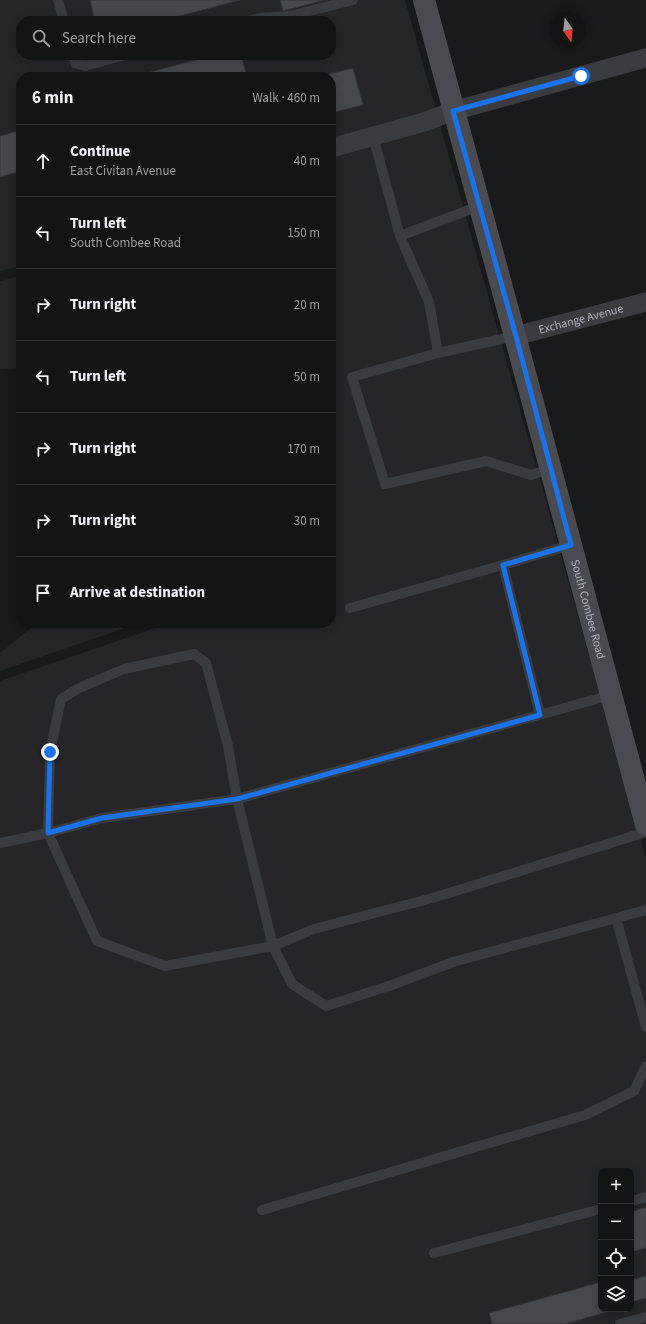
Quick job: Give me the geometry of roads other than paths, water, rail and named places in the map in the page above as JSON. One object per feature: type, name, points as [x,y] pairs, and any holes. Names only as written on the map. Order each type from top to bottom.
[{"type":"main road","name":"South Combee Road","points":[[424,0],[479,206],[516,336],[550,469],[646,825]]},
{"type":"street","points":[[336,147],[424,122],[453,111],[646,58]]},
{"type":"street","name":"Exchange Avenue","points":[[516,336],[646,302]]},
{"type":"lane","points":[[58,0],[63,16]]},
{"type":"lane","points":[[290,16],[354,0]]},
{"type":"lane","points":[[74,60],[75,63],[86,66],[107,60]]},
{"type":"lane","points":[[373,136],[400,236],[429,302],[438,353]]},
{"type":"lane","points":[[400,236],[479,206]]},
{"type":"lane","points":[[516,336],[438,353],[352,377],[385,484],[486,461],[531,475],[550,469]]},
{"type":"lane","points":[[350,608],[571,545]]},
{"type":"lane","points":[[503,565],[540,715]]},
{"type":"lane","points":[[646,832],[436,897],[314,929],[273,946],[165,966],[97,941],[48,833],[50,752],[61,699],[79,688],[124,669],[194,654],[206,663],[228,746],[237,799],[273,946],[292,984],[326,1006],[392,985],[453,962],[646,910]]},
{"type":"lane","points":[[0,843],[48,833],[102,818],[237,799],[611,695]]},
{"type":"lane","points":[[616,918],[646,1027]]},
{"type":"lane","points":[[262,1210],[585,1115],[634,1092],[646,1066]]},
{"type":"lane","points":[[634,1200],[646,1197]]},
{"type":"lane","points":[[434,1253],[598,1210]]},
{"type":"lane","points":[[620,1324],[646,1317]]}]
